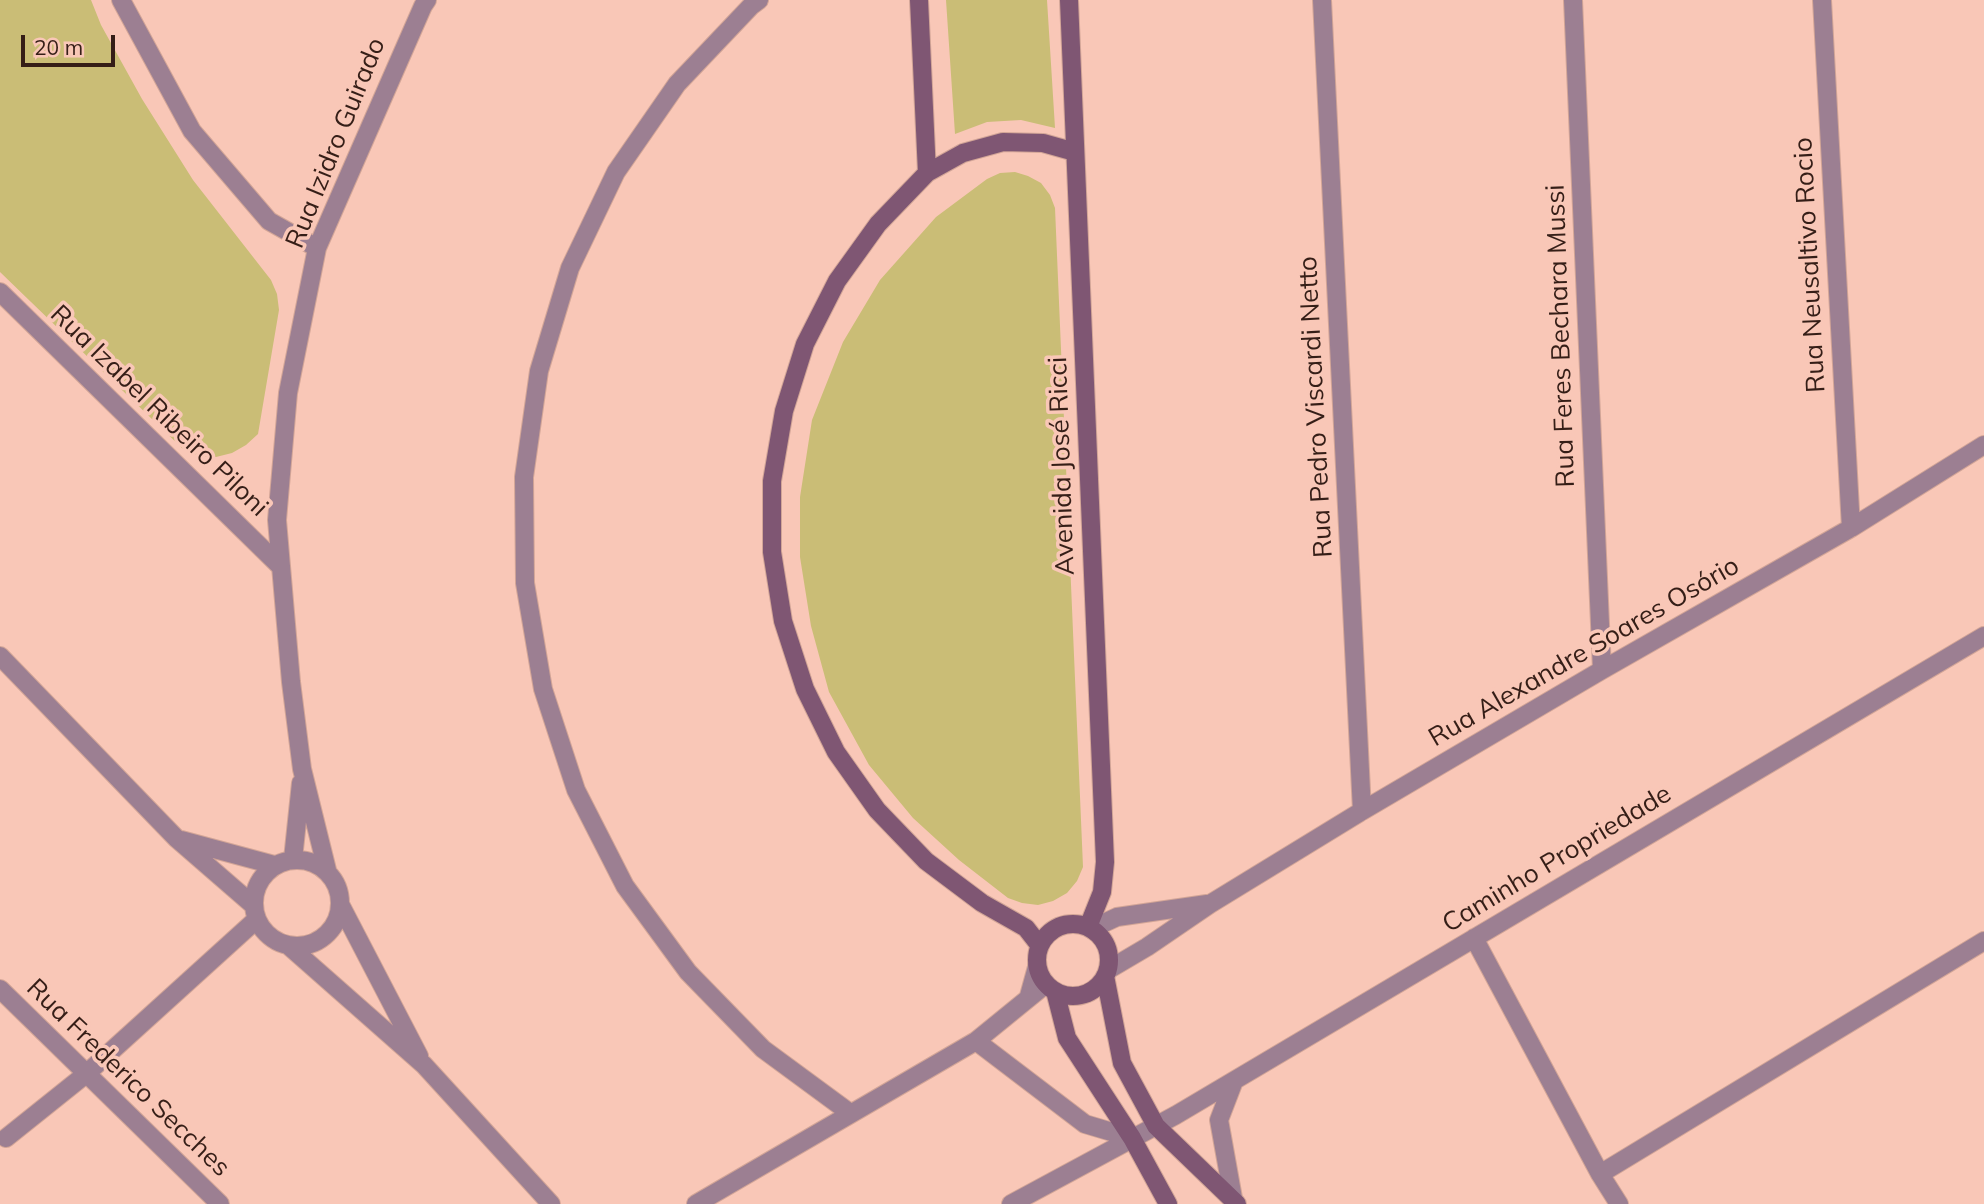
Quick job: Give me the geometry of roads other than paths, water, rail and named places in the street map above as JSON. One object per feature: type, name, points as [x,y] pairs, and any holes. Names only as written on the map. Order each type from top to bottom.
[{"type":"street","points":[[121,0],[192,131],[269,221],[317,248]]},
{"type":"street","points":[[919,0],[927,173]]},
{"type":"street","name":"Avenida José Ricci","points":[[1069,0],[1105,862],[1102,892],[1090,928]]},
{"type":"street","name":"Rua Pedro Viscardi Netto","points":[[1322,0],[1362,811]]},
{"type":"street","name":"Rua Feres Bechara Mussi","points":[[1573,0],[1602,670]]},
{"type":"street","name":"Rua Neusaltivo Rocio","points":[[1822,0],[1851,528]]},
{"type":"street","name":"Rua Izidro Guirado","points":[[327,870],[302,769],[290,682],[277,520],[288,393],[317,248],[423,2]]},
{"type":"street","points":[[752,2],[677,84],[616,172],[570,268],[537,384],[524,477],[525,583],[543,689],[576,790],[625,886],[688,972],[754,1040],[850,1113]]},
{"type":"street","points":[[1040,946],[1026,928],[982,903],[926,861],[877,810],[843,762],[805,688],[783,621],[772,552],[774,470],[784,411],[805,344],[837,281],[878,223],[927,173],[963,153],[1003,142],[1043,143],[1075,152]]},
{"type":"street","name":"Rua Izabel Ribeiro Piloni","points":[[0,292],[281,567]]},
{"type":"street","name":"Rua Alexandre Soares Osório","points":[[1107,973],[1210,904],[1362,811],[1851,528],[1984,445]]},
{"type":"street","name":"Caminho Propriedade","points":[[1011,1204],[1234,1081],[1984,636]]},
{"type":"street","points":[[0,656],[177,839],[255,912],[264,931],[289,946],[424,1065],[551,1204]]},
{"type":"street","name":"Rua Izidro Guirado","points":[[293,859],[302,769]]},
{"type":"street","points":[[177,839],[274,865]]},
{"type":"street","points":[[6,1138],[86,1074],[255,912],[255,890],[263,876],[274,865],[293,859],[311,861],[327,870],[335,880],[341,906],[337,921],[329,933],[303,946],[289,946]]},
{"type":"street","name":"Rua Alexandre Soares Osório","points":[[1090,928],[1117,917],[1210,904]]},
{"type":"street","points":[[341,906],[424,1065]]},
{"type":"street","points":[[1028,999],[1040,946],[1046,935],[1059,927],[1074,923],[1090,928],[1105,942],[1109,961],[1107,973],[1122,1063],[1156,1126],[1235,1201]]},
{"type":"street","points":[[1474,938],[1600,1174],[1619,1204]]},
{"type":"street","points":[[1600,1174],[1984,941]]},
{"type":"street","points":[[1037,967],[1051,987],[1067,1038],[1132,1138],[1168,1204]]},
{"type":"street","points":[[1051,987],[1066,995],[1078,996],[1098,986],[1107,973]]},
{"type":"street","points":[[696,1204],[976,1041],[1028,999],[1051,987]]},
{"type":"street","name":"Rua Frederico Secches","points":[[0,989],[220,1204]]},
{"type":"street","points":[[976,1041],[1084,1124],[1132,1138]]},
{"type":"street","points":[[1234,1081],[1220,1120],[1235,1201]]}]
